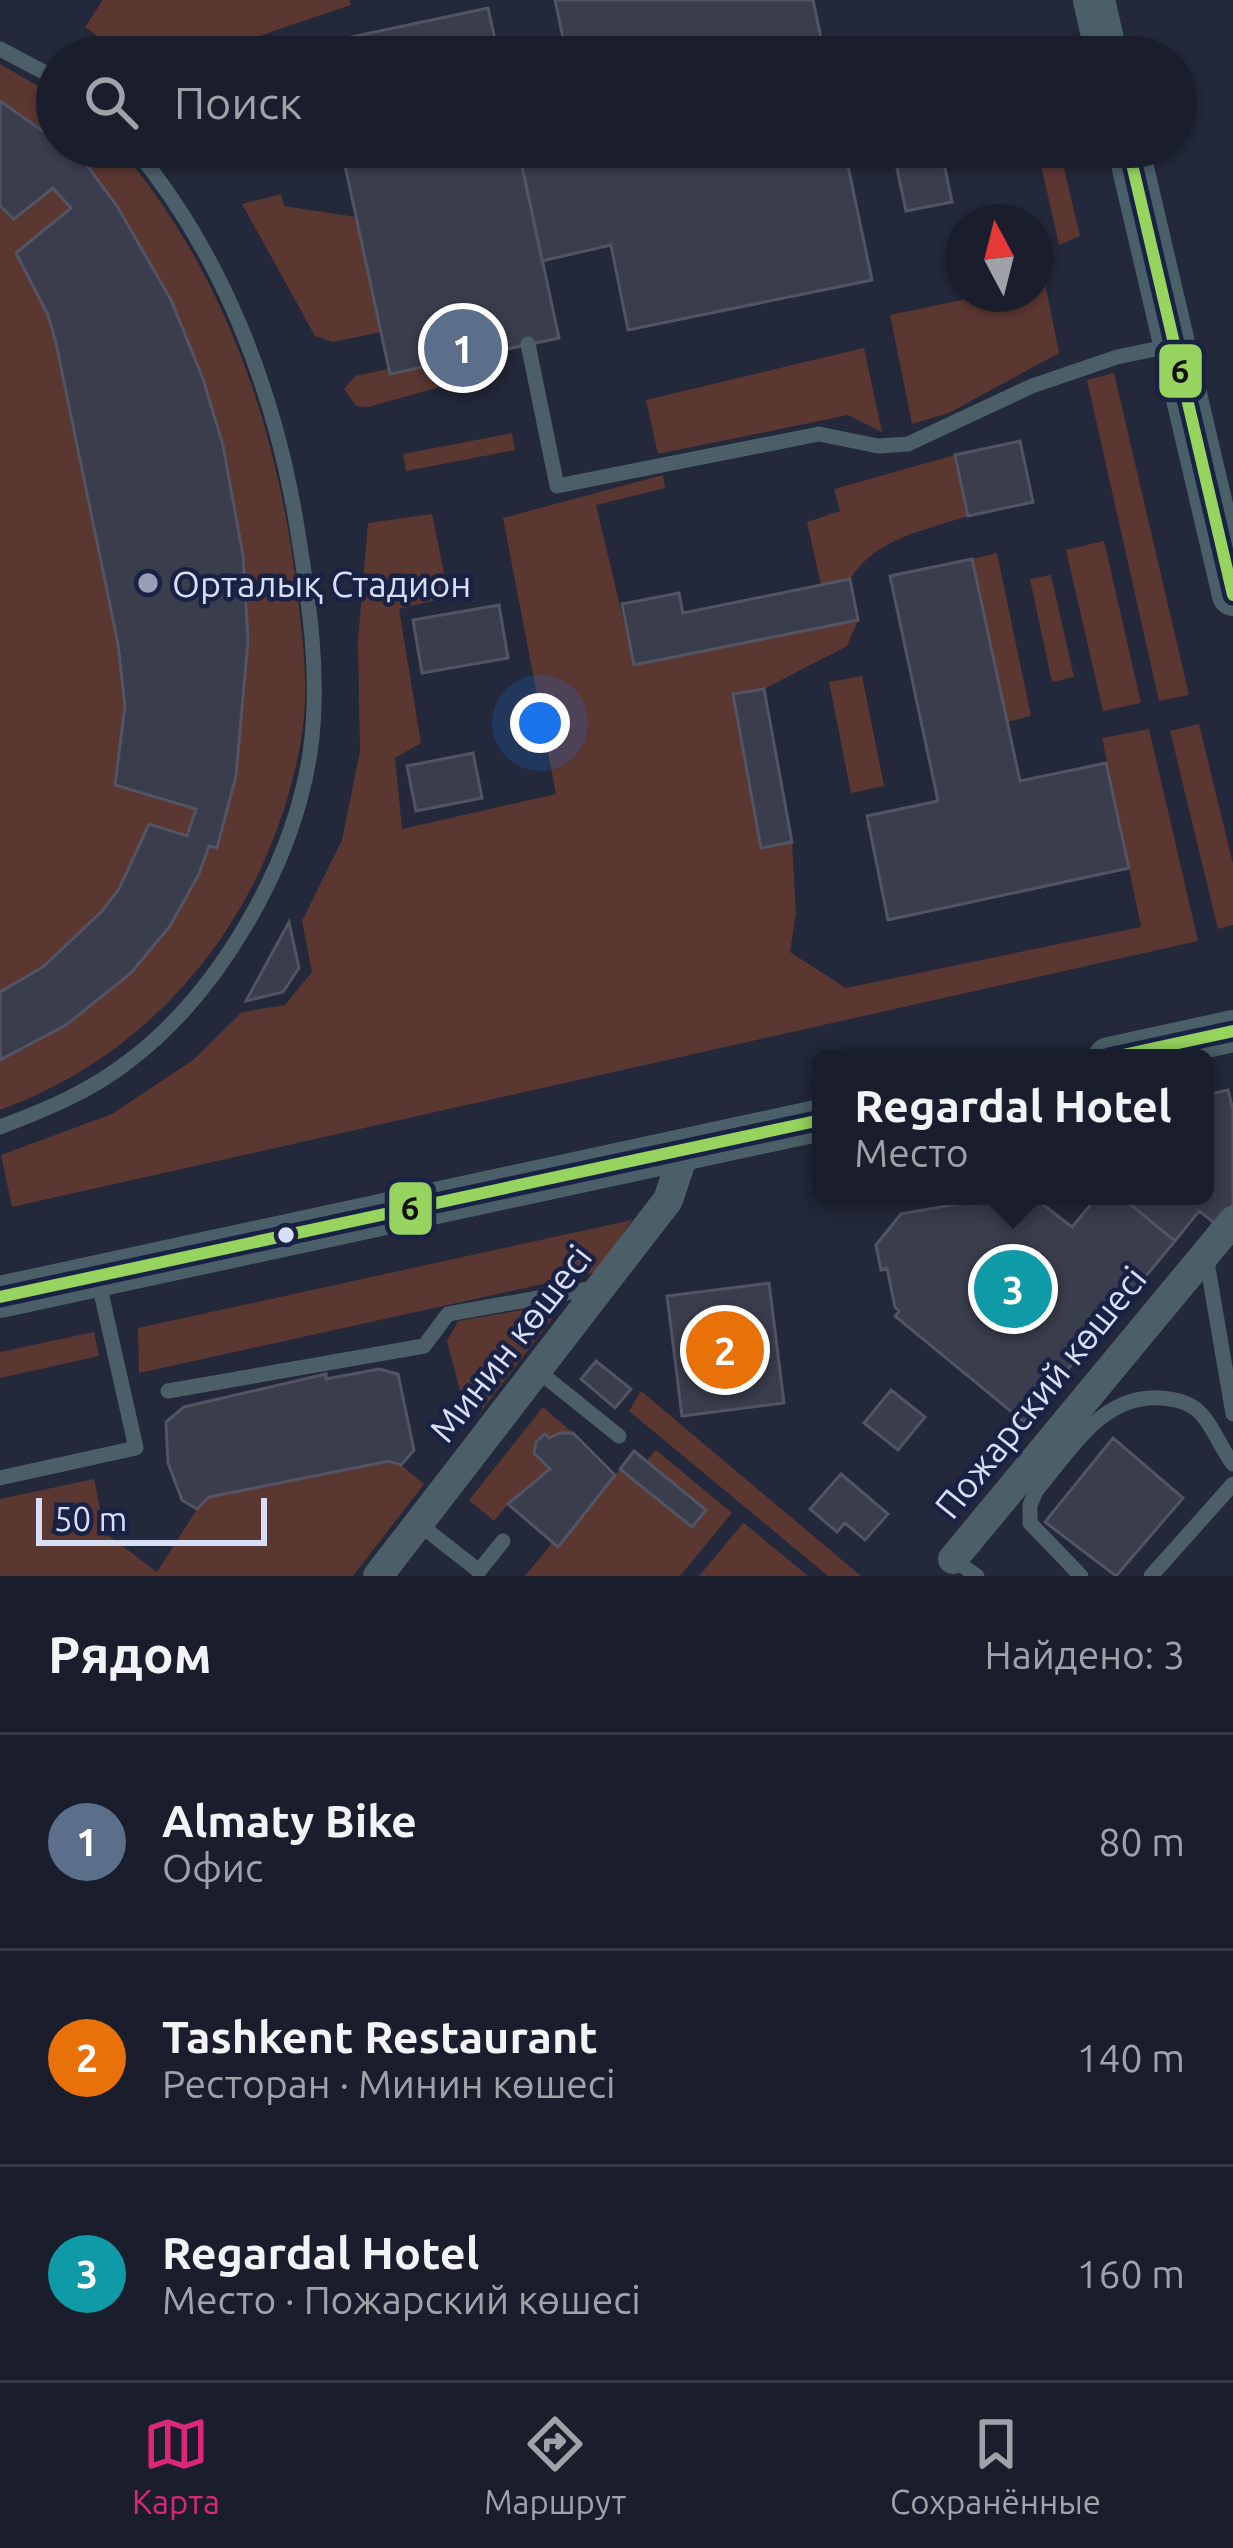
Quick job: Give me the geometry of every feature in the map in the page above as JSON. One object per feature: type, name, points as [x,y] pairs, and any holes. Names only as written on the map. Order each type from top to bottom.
[{"type":"main road","points":[[1094,0],[1102,36]]},
{"type":"main road","points":[[1133,168],[1231,576]]},
{"type":"main road","points":[[1150,1049],[1233,1031]]},
{"type":"main road","points":[[0,1297],[812,1122]]},
{"type":"street","name":"Минин көшесі","points":[[382,1575],[668,1200],[685,1149]]},
{"type":"street","name":"Пожарский көшесі","points":[[965,1567],[1233,1221]]},
{"type":"lane","points":[[0,49],[36,69]]},
{"type":"lane","points":[[0,1127],[47,1109],[128,1062],[204,986],[263,892],[285,841],[310,755],[314,700],[308,602],[292,491],[278,436],[244,335],[216,275],[184,215],[149,168]]},
{"type":"lane","points":[[528,344],[557,486],[819,434],[878,446],[908,444],[1032,386],[1117,357],[1174,345]]},
{"type":"lane","points":[[1205,1253],[1233,1414]]},
{"type":"lane","points":[[0,1478],[136,1448],[97,1276]]},
{"type":"lane","points":[[169,1391],[424,1346],[448,1314],[603,1287]]},
{"type":"lane","points":[[538,1370],[620,1436]]},
{"type":"lane","points":[[1082,1576],[1030,1523],[1030,1505],[1106,1411],[1135,1399],[1160,1397],[1186,1403],[1203,1418],[1233,1465]]},
{"type":"lane","points":[[1150,1576],[1233,1484]]},
{"type":"lane","points":[[419,1524],[479,1571],[503,1541]]},
{"type":"shaded area","points":[[103,0],[349,0],[351,5],[259,36],[98,36],[85,27]]},
{"type":"shaded area","name":"Орталық Стадион","points":[[0,64],[36,85],[36,168],[135,168],[191,250],[220,306],[244,363],[279,482],[299,606],[305,691],[301,741],[286,803],[264,861],[235,916],[200,966],[159,1012],[111,1051],[58,1084],[0,1110]]},
{"type":"shaded area","points":[[1042,168],[1064,168],[1080,236],[1059,245]]},
{"type":"shaded area","points":[[281,194],[284,206],[356,217],[381,332],[333,342],[315,336],[242,204]]},
{"type":"shaded area","points":[[945,304],[945,312],[1051,312],[1059,353],[949,413],[912,424],[890,315]]},
{"type":"shaded area","points":[[864,348],[882,432],[848,415],[658,454],[646,400]]},
{"type":"shaded area","points":[[504,349],[496,368],[487,374],[368,407],[356,406],[344,389],[355,376],[389,369],[391,374]]},
{"type":"shaded area","points":[[1114,373],[1189,695],[1159,701],[1087,380]]},
{"type":"shaded area","points":[[512,433],[515,450],[406,471],[403,454]]},
{"type":"shaded area","points":[[955,455],[968,516],[887,545],[850,579],[821,585],[807,522],[840,511],[834,489]]},
{"type":"shaded area","points":[[663,475],[665,488],[596,505],[634,665],[858,620],[847,646],[764,689],[733,695],[761,847],[792,842],[796,913],[790,952],[846,988],[1141,927],[1102,738],[1149,729],[1198,941],[12,1207],[1,1155],[112,1114],[193,1060],[242,1012],[285,1005],[312,972],[302,921],[342,840],[360,751],[358,640],[368,523],[432,514],[449,597],[399,609],[421,743],[395,758],[402,829],[556,794],[503,518]]},
{"type":"shaded area","points":[[1104,541],[1141,703],[1103,711],[1066,550]]},
{"type":"shaded area","points":[[997,553],[1031,716],[1007,722],[972,559]]},
{"type":"shaded area","points":[[1051,575],[1074,677],[1052,682],[1030,579]]},
{"type":"shaded area","points":[[862,676],[884,786],[851,793],[829,682]]},
{"type":"shaded area","points":[[1199,724],[1233,864],[1233,925],[1218,929],[1170,731]]},
{"type":"shaded area","points":[[632,1220],[597,1272],[139,1373],[138,1328]]},
{"type":"shaded area","points":[[539,1307],[552,1319],[482,1410],[461,1394],[447,1341],[458,1321]]},
{"type":"shaded area","points":[[94,1332],[99,1356],[0,1378],[0,1352]]},
{"type":"shaded area","points":[[641,1391],[861,1576],[828,1576],[629,1411]]},
{"type":"shaded area","points":[[543,1407],[573,1433],[536,1442],[534,1453],[550,1469],[494,1521],[469,1500]]},
{"type":"shaded area","points":[[656,1450],[732,1513],[680,1576],[525,1576],[552,1543],[558,1546],[620,1469],[693,1526],[705,1510],[646,1461]]},
{"type":"shaded area","points":[[389,1461],[424,1484],[353,1576],[0,1576],[0,1499],[94,1479],[105,1533],[157,1572],[209,1497]]},
{"type":"shaded area","points":[[744,1523],[808,1576],[699,1576]]},
{"type":"building","points":[[555,0],[813,0],[821,36],[563,36]]},
{"type":"building","points":[[488,8],[494,36],[357,36]]},
{"type":"building","name":"Орталық Стадион","points":[[0,101],[36,126],[36,168],[89,168],[117,206],[171,300],[223,445],[243,556],[248,640],[236,776],[217,848],[209,846],[170,926],[131,973],[66,1025],[0,1060],[0,992],[43,967],[102,911],[119,889],[149,824],[187,836],[196,809],[115,785],[125,706],[118,644],[56,343],[48,315],[16,253],[71,208],[53,188],[14,219],[0,206]]},
{"type":"building","points":[[346,168],[523,168],[559,338],[390,374]]},
{"type":"building","points":[[522,168],[848,168],[872,280],[628,330],[611,245],[542,261]]},
{"type":"building","points":[[897,168],[945,168],[952,202],[906,211]]},
{"type":"building","points":[[1020,441],[1033,502],[968,516],[955,455]]},
{"type":"building","points":[[972,559],[1020,781],[1106,763],[1129,868],[888,920],[867,816],[938,801],[890,576]]},
{"type":"building","points":[[850,579],[858,620],[634,665],[622,604],[679,593],[683,613]]},
{"type":"building","points":[[499,605],[508,658],[422,673],[413,620]]},
{"type":"building","points":[[764,689],[792,842],[761,848],[733,694]]},
{"type":"building","points":[[473,753],[482,798],[416,811],[407,766]]},
{"type":"building","points":[[289,922],[299,968],[283,992],[246,1001]]},
{"type":"building","points":[[1228,1090],[1233,1110],[1233,1205],[1216,1224],[1199,1211],[1175,1241],[1131,1205],[1214,1205],[1214,1093]]},
{"type":"building","points":[[952,1205],[1044,1205],[1072,1227],[1090,1205],[1131,1205],[1175,1241],[1024,1422],[895,1316],[899,1311],[876,1245],[901,1214]]},
{"type":"building","points":[[769,1283],[784,1403],[682,1416],[667,1296]]},
{"type":"building","points":[[596,1361],[631,1389],[615,1408],[581,1379]]},
{"type":"building","points":[[379,1369],[398,1374],[414,1450],[401,1465],[389,1461],[209,1497],[197,1509],[182,1500],[168,1463],[166,1422],[184,1407],[326,1374],[326,1379]]},
{"type":"building","points":[[891,1390],[925,1417],[898,1450],[864,1423]]},
{"type":"building","points":[[573,1433],[615,1475],[558,1547],[508,1504],[550,1469],[534,1453],[536,1442],[545,1434],[549,1438]]},
{"type":"building","points":[[1113,1438],[1183,1498],[1116,1576],[1045,1522]]},
{"type":"building","points":[[634,1451],[706,1510],[692,1527],[620,1469]]},
{"type":"building","points":[[841,1474],[888,1514],[865,1540],[845,1523],[837,1532],[810,1509]]},
{"type":"transit line","name":"6","points":[[1133,168],[1233,595]]},
{"type":"transit line","name":"6","points":[[1150,1049],[1233,1031]]},
{"type":"transit line","name":"6","points":[[0,1297],[812,1122]]},
{"type":"place","name":"Almaty Bike","points":[[463,348]]},
{"type":"place","name":"Орталық Стадион","points":[[148,583]]},
{"type":"place","name":"Regardal Hotel","points":[[1013,1289]]},
{"type":"place","name":"Tashkent Restaurant","points":[[725,1350]]}]
